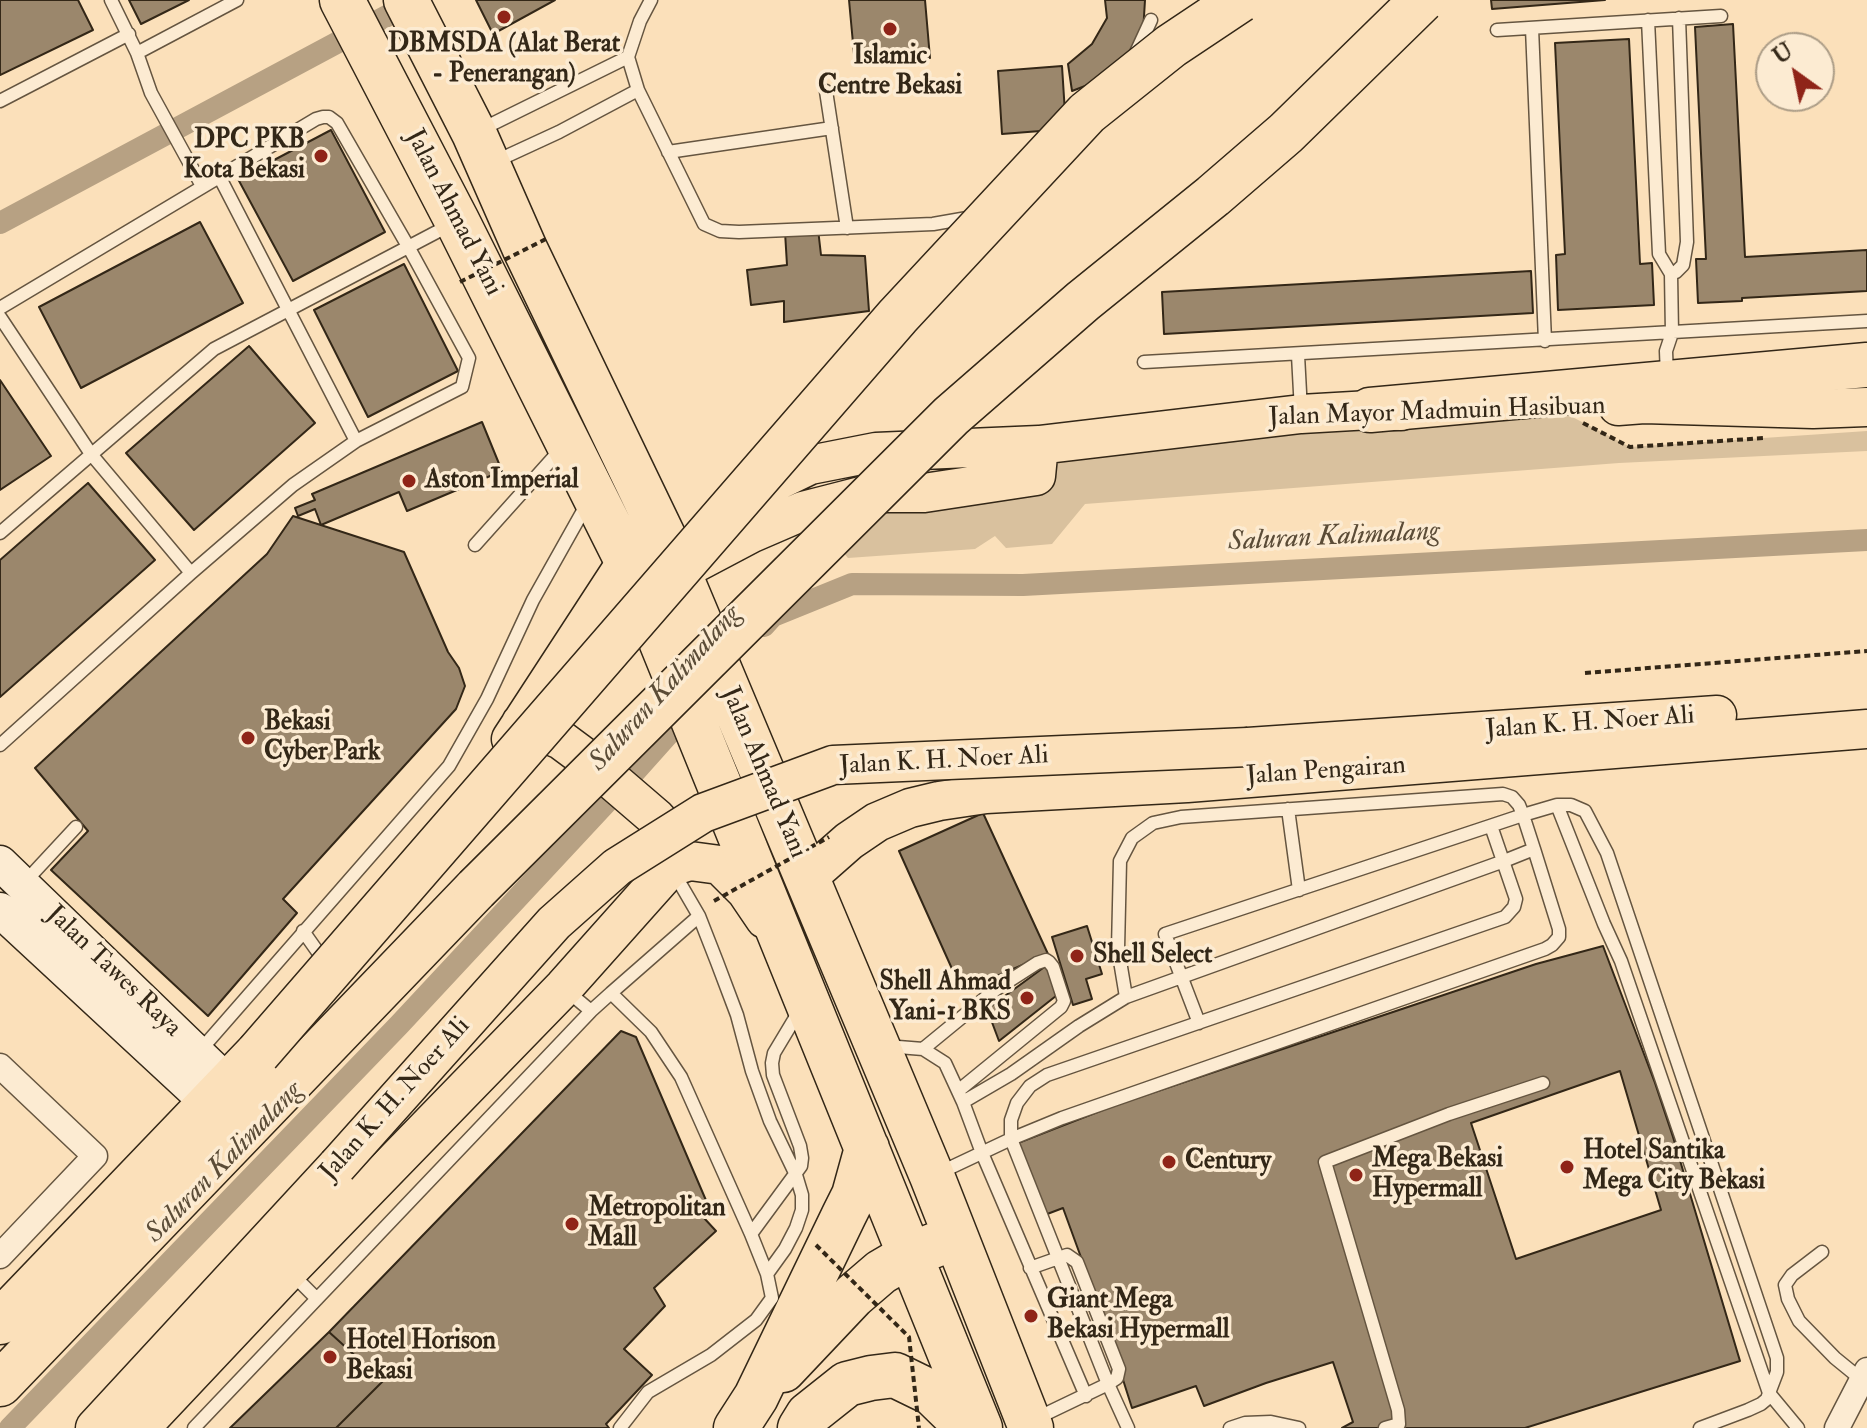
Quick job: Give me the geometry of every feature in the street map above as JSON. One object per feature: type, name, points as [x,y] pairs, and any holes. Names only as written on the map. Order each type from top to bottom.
[{"type":"highway","name":"Jalan Ahmad Yani","points":[[342,0],[457,221],[636,580],[739,717],[932,1176],[1030,1425]]},
{"type":"highway","points":[[0,1322],[258,1053],[888,328],[1076,124],[1171,46],[1240,0]]},
{"type":"highway","points":[[0,1384],[476,889],[951,416],[1083,301],[1286,133],[1422,0]]},
{"type":"highway","name":"Jalan Ahmad Yani","points":[[410,8],[481,149],[525,249],[672,556],[707,750],[980,1428]]},
{"type":"highway","points":[[1370,410],[1659,397],[1867,365]]},
{"type":"highway","points":[[746,1413],[854,1195],[867,1148]]},
{"type":"highway","points":[[746,1413],[853,1296],[881,1272],[910,1255],[956,1237]]},
{"type":"highway","points":[[800,1428],[808,1415],[847,1384],[895,1375],[932,1393],[968,1428]]},
{"type":"main road","points":[[1659,397],[1867,390]]},
{"type":"main road","points":[[1659,397],[1813,409],[1867,407]]},
{"type":"main road","name":"Jalan Mayor Madmuin Hasibuan","points":[[672,556],[716,511],[810,465],[876,452],[1039,445],[1301,414],[1370,410]]},
{"type":"main road","points":[[0,1314],[216,1091],[330,969],[458,824],[521,723],[636,580],[672,556],[752,533],[803,511],[873,493],[924,493],[1036,476],[1039,445]]},
{"type":"main road","name":"Jalan K. H. Noer Ali","points":[[95,1428],[337,1166],[554,923],[617,867],[703,813],[833,765],[1248,747],[1867,705]]},
{"type":"main road","points":[[521,723],[561,740],[656,818],[666,829],[680,864]]},
{"type":"main road","name":"Jalan Pengairan","points":[[807,878],[849,841],[877,822],[910,808],[955,798],[1187,783],[1867,729]]},
{"type":"main road","name":"Jalan K. H. Noer Ali","points":[[140,1428],[288,1271],[578,999],[680,864]]},
{"type":"main road","name":"Jalan Ahmad Yani","points":[[680,864],[720,865],[746,891],[790,956]]},
{"type":"street","name":"Jalan Tawes Raya","points":[[15,881],[216,1091]]},
{"type":"street","points":[[0,1256],[95,1156],[1,1069]]},
{"type":"street","points":[[1837,1428],[1864,1375]]},
{"type":"lane","points":[[111,0],[129,34],[151,93],[202,186]]},
{"type":"lane","points":[[137,53],[237,0]]},
{"type":"lane","points":[[651,0],[628,57],[638,90],[704,224],[720,231],[933,224],[975,217],[1012,203],[1034,187]]},
{"type":"lane","points":[[1497,30],[1721,16]]},
{"type":"lane","points":[[1671,274],[1683,265],[1687,242],[1679,18]]},
{"type":"lane","points":[[1073,147],[1131,64],[1151,20]]},
{"type":"lane","points":[[1648,20],[1659,254],[1671,274],[1672,333],[1659,397]]},
{"type":"lane","points":[[1532,28],[1545,341]]},
{"type":"lane","points":[[0,101],[129,34]]},
{"type":"lane","points":[[481,149],[628,57]]},
{"type":"lane","points":[[481,149],[559,132],[638,90]]},
{"type":"lane","points":[[826,91],[847,228]]},
{"type":"lane","points":[[0,308],[316,119],[329,117],[337,123],[469,358],[462,387],[356,441],[293,485],[0,745]]},
{"type":"lane","points":[[668,152],[832,128]]},
{"type":"lane","points":[[219,176],[356,441]]},
{"type":"lane","points":[[0,533],[214,349],[457,221]]},
{"type":"lane","points":[[0,317],[91,454],[191,573]]},
{"type":"lane","points":[[1144,362],[1867,321]]},
{"type":"lane","points":[[1298,355],[1301,414]]},
{"type":"lane","points":[[475,545],[567,442]]},
{"type":"lane","points":[[119,960],[205,1045],[449,766],[487,699],[533,600],[593,494]]},
{"type":"lane","points":[[932,1176],[1011,1139],[1077,1113],[1545,949],[1559,937],[1559,929],[1519,805],[1512,797],[1503,794],[1181,817],[1153,823],[1132,838],[1120,861],[1118,949],[1126,997]]},
{"type":"lane","points":[[1557,805],[1621,961],[1769,1393],[1798,1428]]},
{"type":"lane","points":[[1199,1023],[1165,934],[1557,805],[1571,805],[1585,811],[1607,853],[1777,1358],[1777,1372],[1767,1399],[1700,1428]]},
{"type":"lane","points":[[1288,809],[1299,890]]},
{"type":"lane","points":[[1058,1258],[1011,1139],[1011,1120],[1017,1103],[1030,1086],[1047,1075],[1505,917],[1514,907],[1516,899],[1491,826]]},
{"type":"lane","points":[[15,881],[76,827]]},
{"type":"lane","points":[[960,1097],[1011,1074],[1126,997],[1534,849]]},
{"type":"lane","points":[[680,864],[737,1015],[770,1121],[796,1175],[802,1195],[802,1210],[785,1249],[767,1274]]},
{"type":"lane","points":[[194,1428],[317,1299],[578,999],[611,993],[699,916]]},
{"type":"lane","points":[[303,931],[330,969]]},
{"type":"lane","points":[[923,1049],[1005,983],[1046,960],[1053,967],[1064,1001],[1061,1007],[960,1097]]},
{"type":"lane","points":[[611,993],[651,1032],[681,1077],[751,1234],[767,1274],[772,1298],[756,1320],[711,1355],[648,1392],[620,1428]]},
{"type":"lane","points":[[751,1234],[801,1166],[800,1146],[773,1075],[772,1063],[774,1053],[807,999]]},
{"type":"lane","points":[[877,1045],[923,1049],[945,1063],[1086,1396]]},
{"type":"lane","points":[[1385,1428],[1399,1424],[1398,1410],[1325,1162],[1449,1114],[1543,1083]]},
{"type":"lane","points":[[1822,1252],[1792,1275],[1785,1285],[1788,1299],[1799,1321],[1835,1358],[1864,1375]]},
{"type":"lane","points":[[1030,1268],[1067,1255],[1077,1262],[1119,1369],[1117,1378],[1108,1384],[1030,1425]]},
{"type":"lane","points":[[288,1271],[317,1299]]},
{"type":"lane","points":[[1108,1384],[1128,1428]]},
{"type":"lane","points":[[1230,1428],[1245,1423],[1271,1422],[1299,1428]]},
{"type":"path","points":[[460,282],[548,238]]},
{"type":"path","points":[[1585,673],[1867,651]]},
{"type":"path","points":[[714,901],[829,837]]},
{"type":"path","points":[[816,1245],[909,1337],[919,1428]]},
{"type":"shaded area","points":[[1557,409],[1630,447],[1867,431],[1867,451],[1619,463],[1085,504],[1052,544],[1006,548],[995,536],[975,549],[848,558],[830,537],[1039,445]]},
{"type":"building","points":[[0,0],[78,0],[93,30],[0,75]]},
{"type":"building","points":[[129,0],[189,0],[141,24]]},
{"type":"building","name":"DBMSDA (Alat Berat - Penerangan)","points":[[476,0],[555,0],[493,34]]},
{"type":"building","name":"Islamic Centre Bekasi","points":[[849,0],[925,0],[930,58],[855,65]]},
{"type":"building","points":[[1105,0],[1145,0],[1143,33],[1119,73],[1072,91],[1068,64],[1092,44],[1107,18]]},
{"type":"building","points":[[1491,0],[1605,0],[1492,9]]},
{"type":"building","points":[[1733,24],[1745,257],[1867,250],[1867,291],[1698,303],[1696,259],[1706,259],[1695,27]]},
{"type":"building","points":[[1629,39],[1640,264],[1652,263],[1654,305],[1558,310],[1556,255],[1565,254],[1555,43]]},
{"type":"building","points":[[1062,66],[1066,129],[1002,134],[998,71]]},
{"type":"building","points":[[331,130],[385,232],[293,281],[238,179]]},
{"type":"building","points":[[200,222],[243,303],[81,388],[39,307]]},
{"type":"building","points":[[818,229],[821,255],[865,256],[869,311],[784,322],[784,301],[751,305],[747,270],[787,265],[785,232]]},
{"type":"building","points":[[404,264],[458,371],[368,417],[314,310]]},
{"type":"building","points":[[1531,271],[1533,313],[1164,334],[1162,292]]},
{"type":"building","points":[[249,346],[315,423],[194,530],[126,453]]},
{"type":"building","points":[[0,380],[51,456],[0,490]]},
{"type":"building","name":"Aston Imperial","points":[[482,422],[502,471],[407,511],[399,492],[321,525],[315,509],[298,516],[295,508],[315,500],[312,494]]},
{"type":"building","points":[[88,483],[155,560],[0,697],[0,560]]},
{"type":"building","name":"Bekasi Cyber Park","points":[[293,516],[404,552],[465,686],[456,709],[283,899],[297,913],[208,1016],[51,870],[88,831],[35,768],[267,554]]},
{"type":"building","points":[[983,813],[1048,954],[962,991],[899,851]]},
{"type":"building","name":"Shell Select","points":[[1087,926],[1102,974],[1086,979],[1092,999],[1073,1005],[1052,937]]},
{"type":"building","name":"Mega Bekasi Hypermall","points":[[1603,946],[1673,1137],[1740,1361],[1525,1428],[1342,1428],[1353,1422],[1333,1362],[1204,1406],[1196,1386],[1132,1408],[1063,1208],[1042,1216],[1018,1143],[1113,1106],[1536,964]]},
{"type":"building","name":"Shell Ahmad Yani-1 BKS","points":[[1054,960],[1066,988],[999,1041],[987,1009]]},
{"type":"building","name":"Metropolitan Mall","points":[[621,1031],[636,1037],[708,1205],[704,1218],[716,1231],[654,1288],[665,1306],[624,1349],[652,1375],[606,1424],[609,1428],[336,1428],[383,1381],[329,1332]]},
{"type":"building","name":"Hotel Santika Mega City Bekasi","points":[[1620,1071],[1661,1210],[1516,1259],[1471,1123]]},
{"type":"building","name":"Hotel Horison Bekasi","points":[[329,1332],[383,1381],[336,1428],[230,1428]]},
{"type":"waterway","points":[[0,223],[413,2]]},
{"type":"waterway","name":"Saluran Kalimalang","points":[[764,626],[773,616],[852,584],[1023,585],[1867,540]]},
{"type":"waterway","name":"Saluran Kalimalang","points":[[10,1428],[399,1025],[691,709]]},
{"type":"place","name":"DBMSDA (Alat Berat - Penerangan)","points":[[504,17]]},
{"type":"place","name":"Islamic Centre Bekasi","points":[[890,29]]},
{"type":"place","name":"DPC PKB Kota Bekasi","points":[[321,156]]},
{"type":"place","name":"Aston Imperial","points":[[409,481]]},
{"type":"place","name":"Bekasi Cyber Park","points":[[248,738]]},
{"type":"place","name":"Shell Select","points":[[1077,956]]},
{"type":"place","name":"Shell Ahmad Yani-1 BKS","points":[[1027,998]]},
{"type":"place","name":"Century","points":[[1169,1162]]},
{"type":"place","name":"Hotel Santika Mega City Bekasi","points":[[1567,1167]]},
{"type":"place","name":"Mega Bekasi Hypermall","points":[[1356,1175]]},
{"type":"place","name":"Metropolitan Mall","points":[[572,1224]]},
{"type":"place","name":"Giant Mega Bekasi Hypermall","points":[[1031,1316]]},
{"type":"place","name":"Hotel Horison Bekasi","points":[[330,1357]]}]
